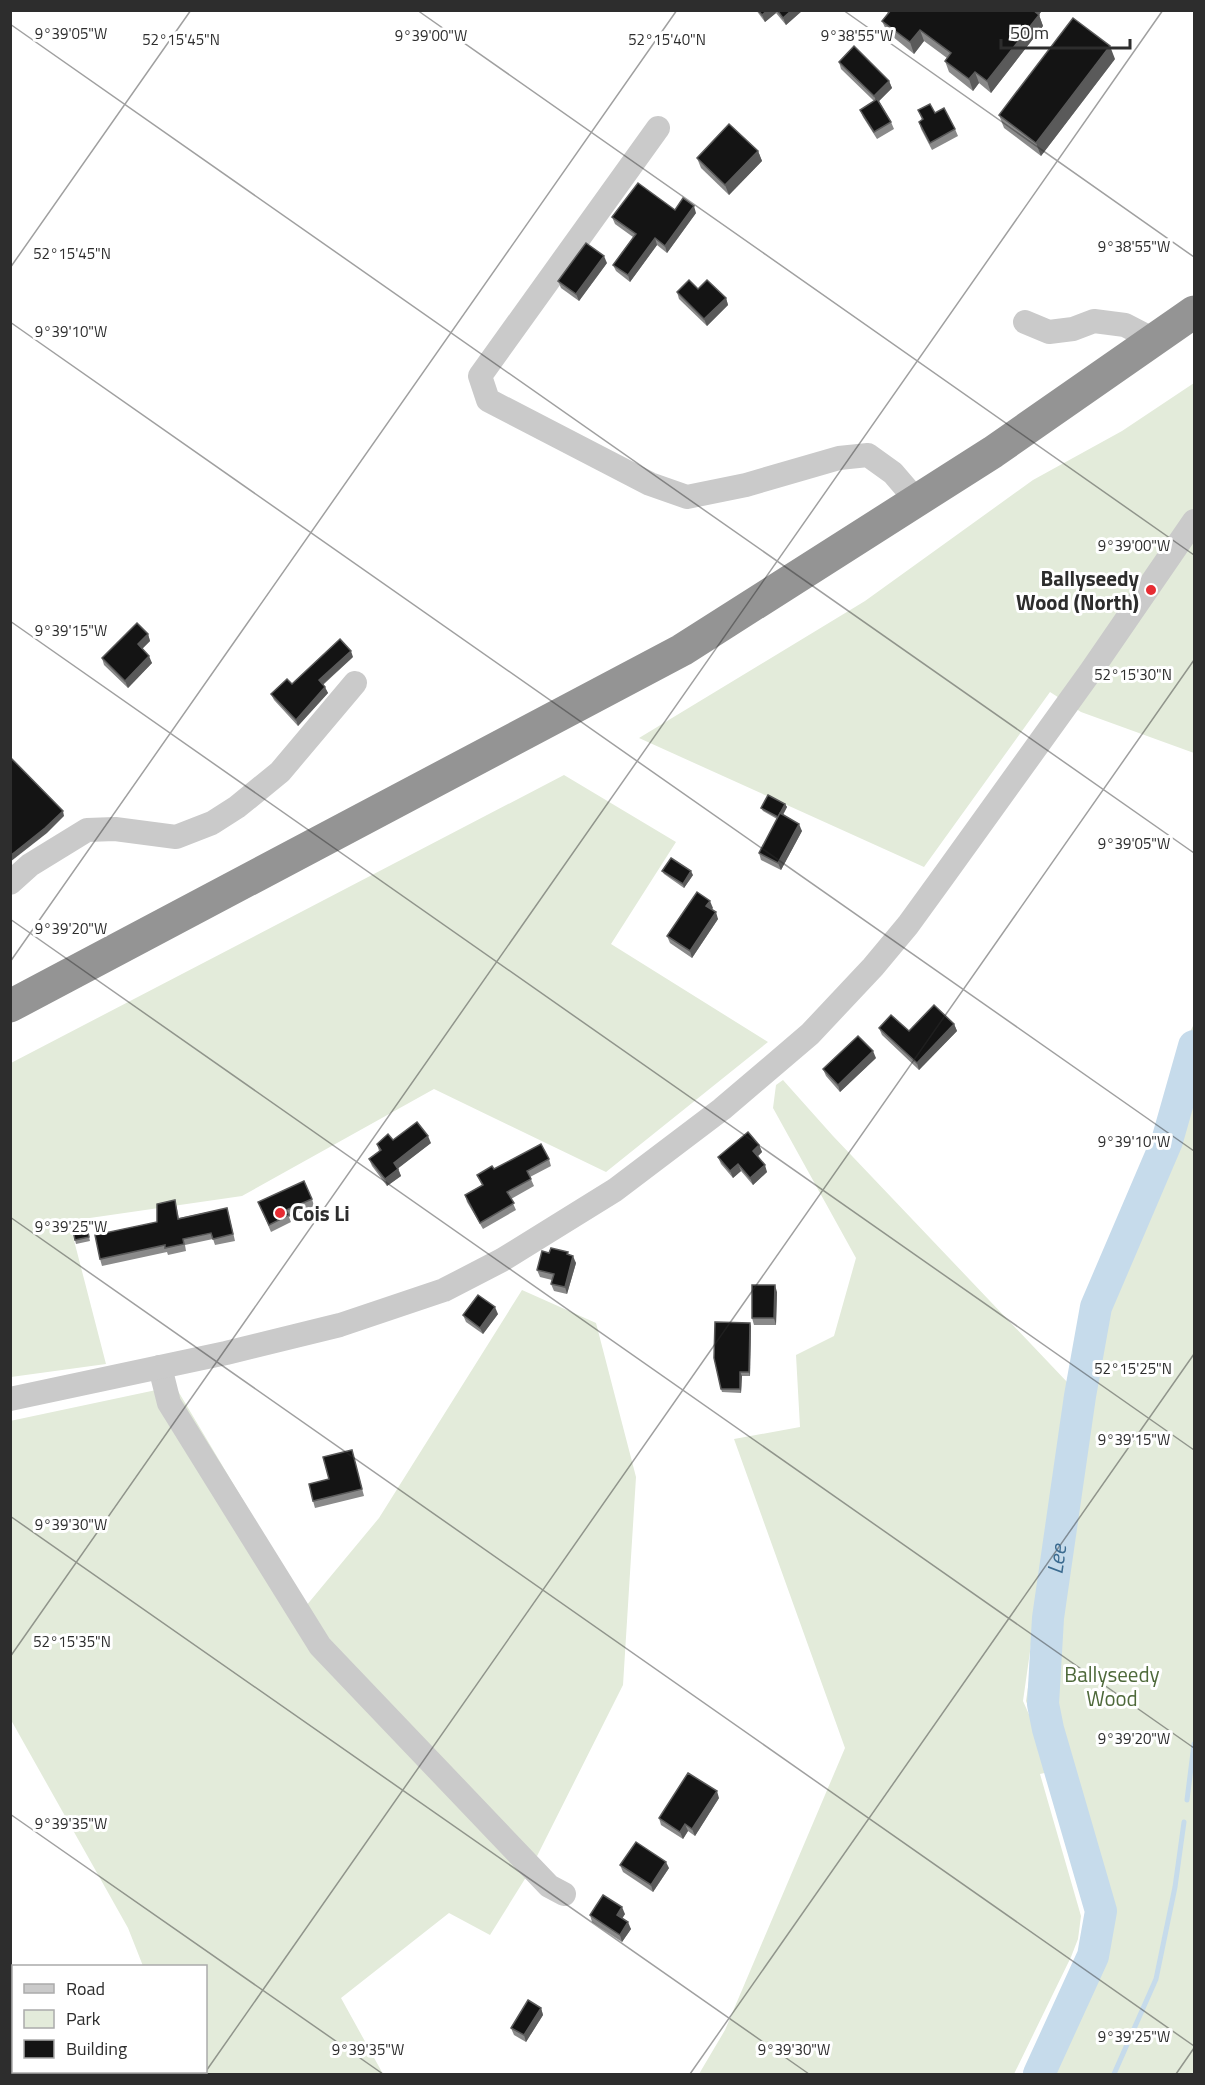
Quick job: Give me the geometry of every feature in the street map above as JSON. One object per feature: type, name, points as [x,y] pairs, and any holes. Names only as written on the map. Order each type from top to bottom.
[{"type":"highway","points":[[10,1006],[682,650],[993,452],[1194,312]]},
{"type":"street","points":[[658,128],[480,376],[488,400],[650,483],[687,497],[746,485],[839,458],[868,455],[893,473],[917,501]]},
{"type":"street","points":[[1025,322],[1049,332],[1073,329],[1094,321],[1125,325],[1154,340]]},
{"type":"street","points":[[10,1399],[340,1325],[444,1290],[502,1260],[615,1190],[722,1109],[810,1034],[829,1016],[908,925],[1091,671],[1194,521]]},
{"type":"street","points":[[10,883],[30,865],[87,830],[115,829],[176,837],[212,823],[237,807],[280,772],[355,683]]},
{"type":"street","points":[[160,1367],[169,1403],[320,1646],[549,1886],[564,1894]]},
{"type":"green space","points":[[1194,383],[1194,753],[1081,712],[1050,692],[924,867],[639,738],[865,601],[1033,480],[1122,431]]},
{"type":"green space","points":[[564,775],[676,842],[611,944],[768,1042],[606,1172],[434,1089],[242,1196],[69,1221],[106,1364],[11,1377],[11,1063]]},
{"type":"green space","name":"Ballyseedy Wood","points":[[1194,1024],[1194,2074],[1025,2074],[1085,1954],[1088,1914],[1047,1760],[1049,1772],[1040,1774],[1081,1916],[1078,1939],[1071,1957],[1014,2074],[699,2074],[725,2030],[845,1748],[734,1439],[800,1427],[796,1355],[834,1336],[856,1258],[773,1108],[776,1085],[783,1080],[833,1136],[1068,1383],[1023,1701],[1039,1737],[1026,1701],[1081,1328],[1154,1147],[1186,1040]]},
{"type":"green space","points":[[522,1290],[596,1323],[636,1477],[623,1685],[528,1874],[490,1935],[449,1913],[341,1998],[383,2074],[171,2074],[207,2073],[207,1965],[143,1965],[128,1928],[11,1720],[10,1421],[175,1386],[306,1606],[379,1518]]},
{"type":"building","points":[[758,10],[768,10],[762,15]]},
{"type":"building","points":[[777,10],[792,10],[783,18]]},
{"type":"building","points":[[891,10],[1033,10],[1039,15],[987,81],[975,72],[969,79],[945,61],[951,53],[920,30],[910,42],[882,21]]},
{"type":"building","points":[[1073,18],[1110,46],[1036,143],[999,115]]},
{"type":"building","points":[[854,46],[889,81],[874,96],[839,62]]},
{"type":"building","points":[[877,99],[891,122],[874,132],[860,110]]},
{"type":"building","points":[[930,104],[935,113],[944,108],[955,129],[930,143],[919,122],[923,119],[918,110]]},
{"type":"building","points":[[729,124],[758,151],[725,185],[697,158]]},
{"type":"building","points":[[638,183],[675,210],[683,198],[694,206],[665,246],[655,238],[628,275],[613,265],[636,234],[612,217]]},
{"type":"building","points":[[586,243],[604,256],[576,294],[558,281]]},
{"type":"building","points":[[689,280],[698,289],[707,280],[726,298],[704,319],[677,292]]},
{"type":"building","points":[[137,623],[148,634],[138,644],[149,656],[125,681],[102,658]]},
{"type":"building","points":[[340,639],[351,651],[319,680],[325,687],[296,720],[271,694],[287,679],[292,684]]},
{"type":"building","points":[[10,757],[63,811],[10,856]]},
{"type":"building","points":[[768,795],[785,804],[778,817],[761,808]]},
{"type":"building","points":[[780,813],[799,824],[778,863],[759,853]]},
{"type":"building","points":[[671,858],[691,871],[683,884],[662,871]]},
{"type":"building","points":[[697,892],[710,901],[706,906],[716,912],[690,951],[667,936]]},
{"type":"building","points":[[934,1005],[954,1024],[917,1063],[879,1028],[891,1015],[909,1031]]},
{"type":"building","points":[[858,1036],[873,1051],[838,1085],[823,1069]]},
{"type":"building","points":[[417,1122],[428,1136],[394,1163],[398,1169],[385,1179],[369,1159],[381,1150],[377,1144],[388,1134],[393,1140]]},
{"type":"building","points":[[748,1132],[759,1145],[753,1151],[765,1165],[750,1178],[738,1164],[730,1171],[718,1157]]},
{"type":"building","points":[[541,1144],[549,1159],[527,1171],[531,1179],[507,1192],[514,1203],[480,1223],[465,1195],[483,1185],[477,1175],[492,1166],[494,1169]]},
{"type":"building","name":"Cois Li","points":[[304,1181],[312,1199],[286,1210],[289,1215],[269,1225],[258,1202]]},
{"type":"building","points":[[175,1200],[178,1219],[227,1208],[233,1234],[213,1239],[211,1233],[183,1239],[184,1244],[165,1248],[165,1245],[100,1259],[95,1235],[157,1222],[157,1204]]},
{"type":"building","points":[[85,1219],[89,1237],[75,1240],[71,1222]]},
{"type":"building","points":[[551,1248],[568,1252],[567,1254],[573,1256],[565,1287],[551,1284],[554,1274],[537,1270],[542,1251],[549,1253]]},
{"type":"building","points":[[752,1285],[775,1285],[774,1318],[752,1318]]},
{"type":"building","points":[[478,1295],[495,1307],[480,1328],[463,1315]]},
{"type":"building","points":[[715,1322],[750,1323],[749,1372],[740,1372],[740,1389],[721,1389],[714,1358]]},
{"type":"building","points":[[352,1450],[362,1489],[313,1501],[309,1484],[329,1479],[323,1457]]},
{"type":"building","points":[[688,1773],[717,1791],[692,1829],[685,1824],[680,1832],[659,1818]]},
{"type":"building","points":[[636,1842],[666,1862],[651,1885],[620,1865]]},
{"type":"building","points":[[603,1895],[622,1907],[617,1915],[628,1922],[620,1935],[590,1915]]},
{"type":"building","points":[[528,2000],[541,2008],[524,2035],[511,2028]]},
{"type":"waterway","name":"Lee","points":[[1039,2074],[1093,1956],[1101,1911],[1048,1729],[1043,1704],[1048,1618],[1080,1396],[1096,1307],[1167,1141],[1194,1046]]},
{"type":"waterway","points":[[1187,1800],[1194,1744]]},
{"type":"waterway","points":[[1114,2074],[1156,1979],[1175,1887],[1184,1822]]},
{"type":"place","name":"Ballyseedy Wood (North)","points":[[1151,590]]},
{"type":"place","name":"Cois Li","points":[[280,1213]]}]
